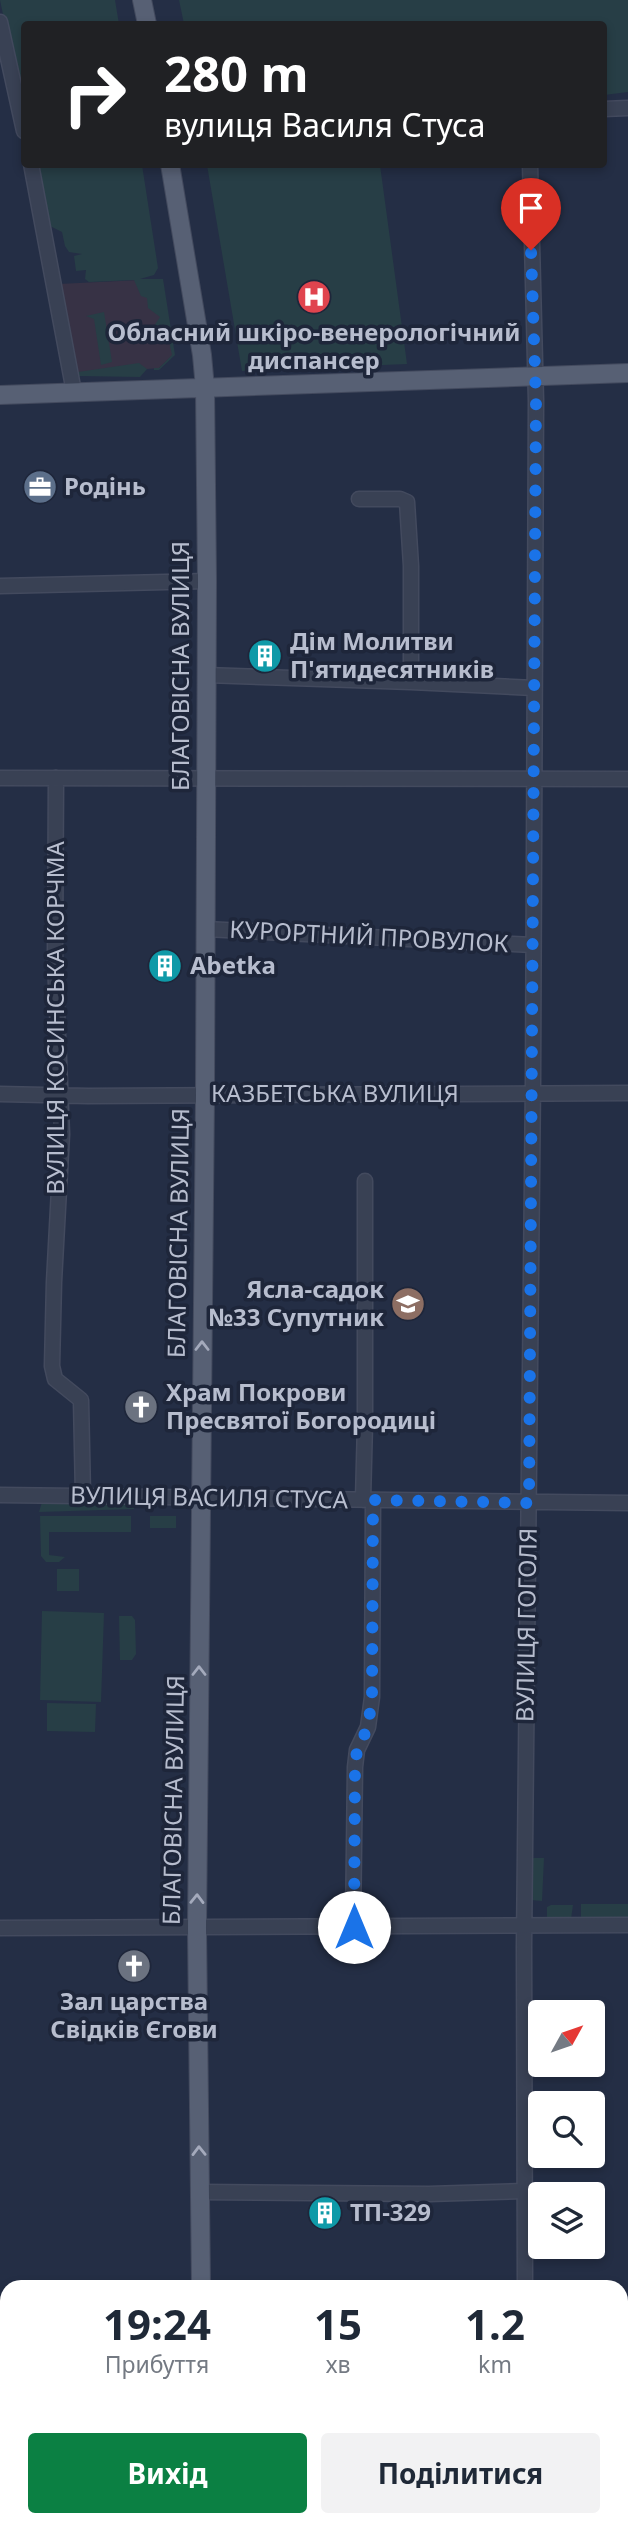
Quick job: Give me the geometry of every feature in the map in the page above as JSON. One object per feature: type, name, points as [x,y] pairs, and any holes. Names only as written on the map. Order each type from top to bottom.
[{"type":"main road","points":[[142,0],[146,21]]},
{"type":"main road","name":"БЛАГОВІСНА ВУЛИЦЯ","points":[[171,168],[202,355],[205,388],[205,1095],[197,1928],[201,2280]]},
{"type":"main road","points":[[0,396],[628,373]]},
{"type":"street","points":[[0,22],[21,117]]},
{"type":"street","points":[[607,109],[628,108]]},
{"type":"street","points":[[32,168],[74,392]]},
{"type":"street","name":"ВУЛИЦЯ ГОГОЛЯ","points":[[525,2280],[524,1926],[533,1093],[536,376],[530,168]]},
{"type":"street","points":[[359,499],[403,499],[407,502],[411,566],[411,682]]},
{"type":"street","points":[[0,586],[207,581]]},
{"type":"street","points":[[206,676],[534,688]]},
{"type":"street","points":[[0,778],[628,779]]},
{"type":"street","name":"ВУЛИЦЯ КОСИНСЬКА КОРЧМА","points":[[56,778],[55,1009],[62,1134],[52,1373],[57,1381],[81,1400],[83,1496]]},
{"type":"street","name":"КУРОРТНИЙ ПРОВУЛОК","points":[[205,929],[533,945]]},
{"type":"street","name":"КАЗБЕТСЬКА ВУЛИЦЯ","points":[[0,1094],[628,1093]]},
{"type":"street","points":[[354,1927],[355,1767],[357,1750],[368,1727],[372,1697],[365,1423],[365,1181]]},
{"type":"street","name":"ВУЛИЦЯ ВАСИЛЯ СТУСА","points":[[0,1495],[628,1503]]},
{"type":"street","points":[[0,1928],[628,1925]]},
{"type":"street","points":[[200,2192],[429,2194],[524,2191]]},
{"type":"shaded area","points":[[0,0],[115,0],[118,21],[21,21],[21,100]]},
{"type":"shaded area","points":[[179,0],[628,0],[628,92],[607,95],[607,21],[183,21]]},
{"type":"shaded area","points":[[36,168],[142,168],[158,268],[154,275],[140,279],[163,279],[175,355],[159,370],[154,368],[159,368],[172,355],[169,341],[154,343],[152,329],[160,317],[148,308],[147,298],[141,296],[134,280],[89,282],[85,279],[86,270],[76,271],[74,256],[82,254],[69,252],[62,232],[48,225]]},
{"type":"shaded area","name":"Обласний шкіро-венерологічний диспансер","points":[[208,168],[380,168],[407,364],[242,371]]},
{"type":"shaded area","points":[[160,279],[173,355],[159,368],[77,375],[59,284]]},
{"type":"shaded area","points":[[104,312],[112,362],[101,365],[94,319],[86,316]]},
{"type":"shaded area","points":[[139,363],[147,369],[140,377],[78,376],[78,372]]},
{"type":"shaded area","points":[[42,1502],[134,1503],[134,1509],[39,1512]]},
{"type":"shaded area","points":[[40,1516],[131,1516],[131,1532],[49,1532],[49,1555],[65,1557],[59,1562],[46,1562],[41,1556]]},
{"type":"shaded area","points":[[150,1516],[176,1516],[176,1528],[150,1528]]},
{"type":"shaded area","points":[[57,1569],[79,1569],[79,1591],[57,1591]]},
{"type":"shaded area","points":[[42,1611],[104,1613],[101,1702],[40,1700]]},
{"type":"shaded area","points":[[119,1616],[132,1616],[135,1620],[136,1654],[132,1660],[120,1660]]},
{"type":"shaded area","points":[[47,1703],[96,1704],[95,1732],[47,1731]]},
{"type":"shaded area","points":[[531,1858],[544,1858],[542,1901],[531,1900]]},
{"type":"shaded area","points":[[581,1904],[628,1904],[628,1919],[581,1919]]},
{"type":"shaded area","points":[[573,1905],[571,1919],[547,1920],[547,1907]]},
{"type":"place","name":"Обласний шкіро-венерологічний диспансер","points":[[314,297]]},
{"type":"place","name":"Родінь","points":[[40,487]]},
{"type":"place","name":"Дім Молитви П'ятидесятників","points":[[265,656]]},
{"type":"place","name":"Abetka","points":[[165,966]]},
{"type":"place","name":"Ясла-садок №33 Супутник","points":[[408,1304]]},
{"type":"place","name":"Храм Покрови Пресвятої Богородиці","points":[[141,1407]]},
{"type":"place","name":"Зал царства Свідків Єгови","points":[[134,1966]]},
{"type":"place","name":"ТП-329","points":[[325,2213]]},
{"type":"route","points":[[354,1927],[355,1767],[357,1750],[368,1727],[372,1697],[373,1500],[529,1503],[536,401],[531,250]]}]
